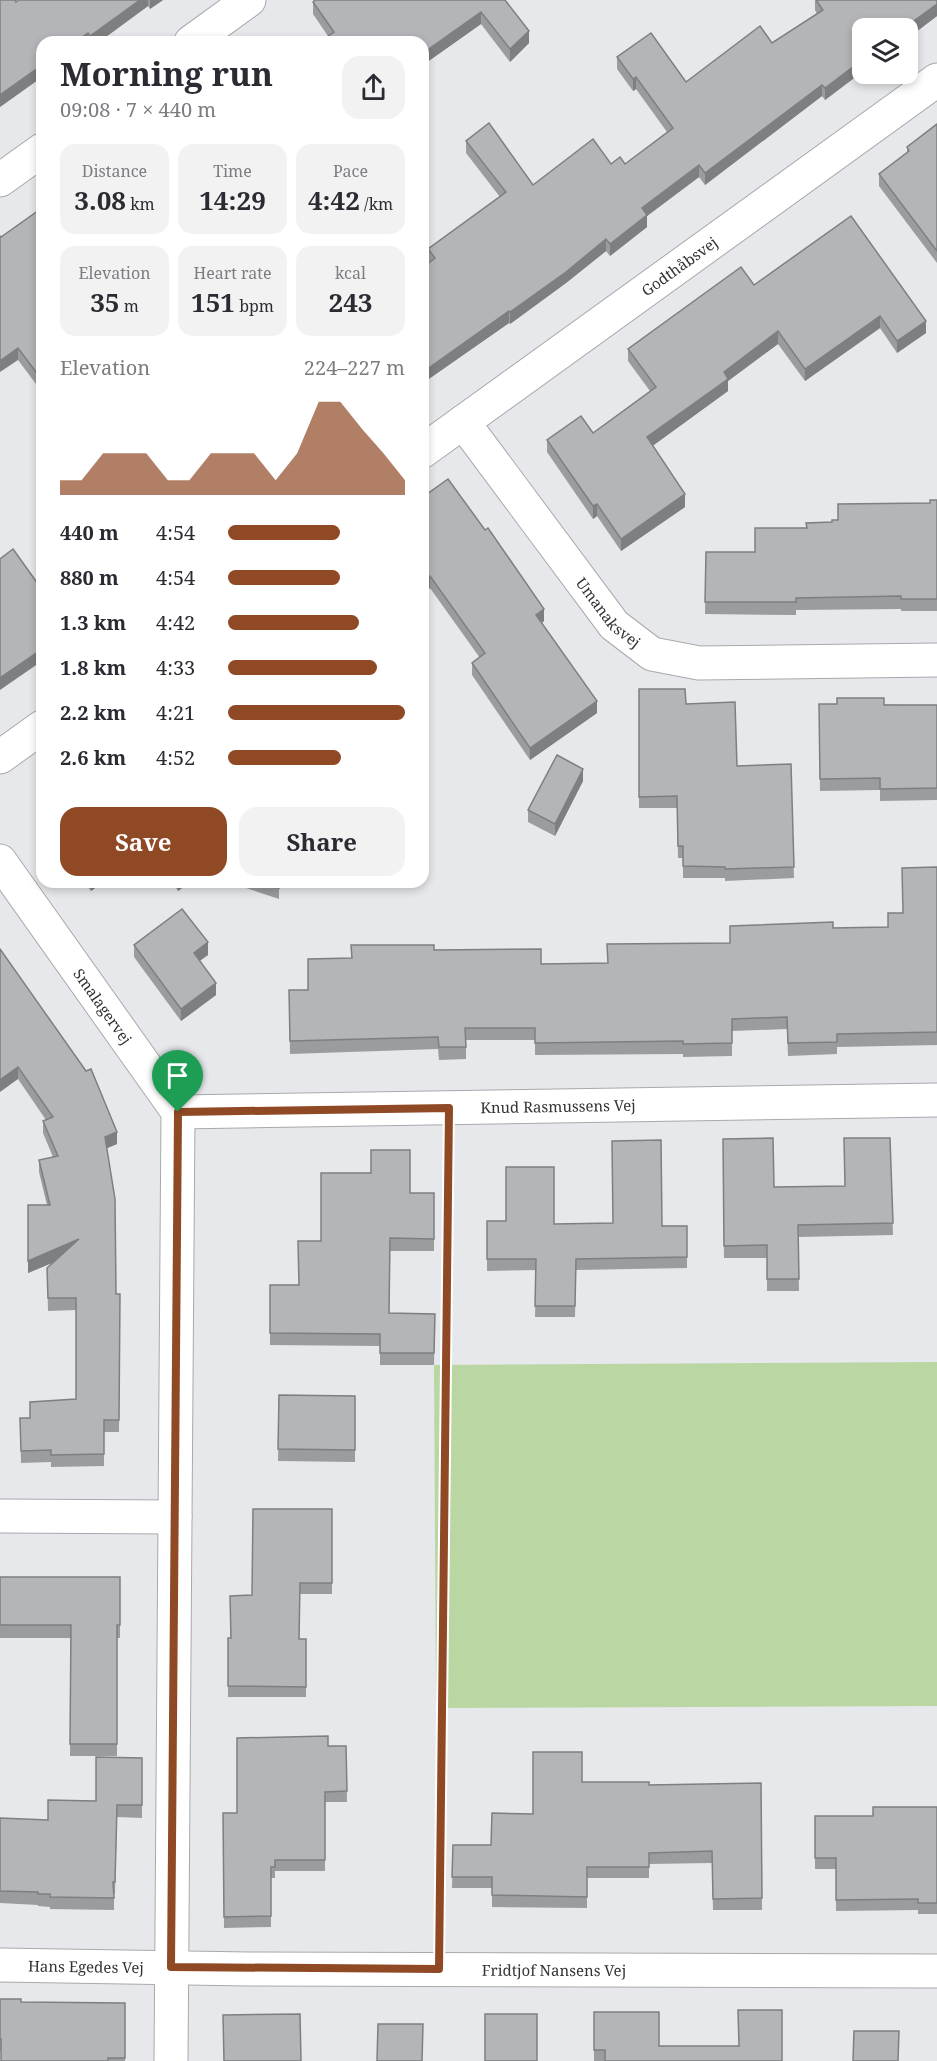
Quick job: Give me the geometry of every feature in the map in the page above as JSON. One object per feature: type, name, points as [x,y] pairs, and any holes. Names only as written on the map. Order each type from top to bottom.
[{"type":"street","points":[[199,36],[249,0]]},
{"type":"street","name":"Godthåbsvej","points":[[429,447],[937,80]]},
{"type":"street","points":[[0,180],[36,154]]},
{"type":"street","name":"Umanaksvej","points":[[463,422],[614,625],[652,654],[699,663],[937,660]]},
{"type":"street","points":[[0,757],[36,731]]},
{"type":"street","name":"Smalagervej","points":[[0,861],[178,1112]]},
{"type":"street","name":"Knud Rasmussens Vej","points":[[178,1112],[937,1100]]},
{"type":"street","points":[[171,2061],[178,1112]]},
{"type":"street","points":[[0,1516],[175,1517]]},
{"type":"street","name":"Hans Egedes Vej","points":[[0,1965],[171,1967]]},
{"type":"street","name":"Fridtjof Nansens Vej","points":[[171,1967],[937,1971]]},
{"type":"path","points":[[439,1969],[449,1108]]},
{"type":"green space","points":[[937,1362],[937,1706],[436,1708],[434,1365]]},
{"type":"building","points":[[0,0],[15,0],[16,2],[18,0],[140,0],[90,36],[88,33],[84,36],[36,36],[36,69],[0,95]]},
{"type":"building","points":[[315,0],[505,0],[529,31],[510,49],[481,12],[429,49],[429,36],[328,36],[334,32],[313,2]]},
{"type":"building","points":[[816,0],[937,0],[937,4],[918,18],[852,18],[852,68],[825,88],[822,85],[705,173],[699,165],[642,208],[647,215],[610,244],[606,239],[566,272],[429,368],[429,262],[435,258],[429,248],[506,192],[466,141],[489,123],[533,185],[593,139],[611,164],[620,157],[625,164],[673,128],[636,77],[633,79],[617,57],[651,33],[686,82],[760,26],[772,43],[823,10]]},
{"type":"building","points":[[937,124],[937,251],[879,174],[909,151],[907,147]]},
{"type":"building","points":[[36,212],[36,372],[18,348],[0,361],[1,237]]},
{"type":"building","points":[[851,216],[926,321],[897,341],[880,316],[805,369],[778,331],[724,372],[728,379],[647,437],[685,494],[621,539],[597,504],[593,506],[547,440],[581,416],[593,433],[656,387],[628,349],[741,267],[754,285]]},
{"type":"building","points":[[448,479],[485,530],[488,528],[544,609],[536,615],[597,701],[530,748],[472,663],[485,653],[429,577],[429,493]]},
{"type":"building","points":[[930,500],[937,500],[937,599],[901,599],[901,596],[796,598],[796,602],[705,602],[706,552],[755,552],[755,528],[807,528],[806,523],[832,522],[832,520],[838,520],[838,504],[930,503]]},
{"type":"building","points":[[13,549],[36,581],[36,653],[0,678],[0,559]]},
{"type":"building","points":[[639,689],[685,689],[686,704],[735,702],[737,766],[791,764],[794,867],[725,869],[725,867],[683,866],[683,846],[678,846],[677,796],[639,797]]},
{"type":"building","points":[[837,698],[884,698],[884,705],[937,705],[937,788],[880,789],[880,778],[820,779],[819,704],[837,704]]},
{"type":"building","points":[[557,755],[583,769],[555,824],[528,810]]},
{"type":"building","points":[[937,867],[937,1032],[837,1034],[837,1042],[788,1043],[787,1017],[732,1019],[732,1043],[683,1044],[683,1041],[535,1043],[535,1028],[465,1028],[466,1047],[439,1047],[438,1037],[290,1041],[289,990],[308,990],[308,959],[352,958],[351,945],[434,945],[434,950],[541,949],[541,964],[608,963],[607,944],[730,943],[730,926],[833,922],[833,928],[888,927],[888,913],[903,913],[902,868]]},
{"type":"building","points":[[182,909],[208,942],[194,953],[216,983],[181,1009],[134,945]]},
{"type":"building","points":[[0,949],[86,1071],[91,1069],[117,1132],[105,1137],[115,1199],[116,1294],[120,1294],[119,1420],[104,1420],[104,1454],[51,1455],[51,1450],[21,1451],[20,1418],[30,1418],[30,1402],[76,1399],[76,1298],[48,1298],[47,1268],[79,1239],[28,1261],[28,1205],[50,1205],[39,1160],[58,1156],[43,1121],[53,1117],[18,1067],[0,1080]]},
{"type":"building","points":[[773,1138],[774,1187],[845,1186],[844,1138],[890,1138],[893,1223],[798,1225],[799,1279],[767,1279],[767,1245],[724,1246],[723,1139]]},
{"type":"building","points":[[661,1140],[662,1226],[687,1226],[687,1257],[576,1259],[575,1306],[535,1306],[536,1259],[487,1259],[487,1221],[506,1221],[506,1167],[554,1167],[554,1224],[613,1223],[612,1141]]},
{"type":"building","points":[[371,1150],[410,1150],[410,1193],[434,1193],[434,1239],[390,1238],[389,1313],[435,1314],[434,1353],[380,1353],[380,1334],[270,1333],[270,1285],[299,1285],[298,1241],[321,1241],[321,1173],[371,1173]]},
{"type":"building","points":[[279,1395],[355,1396],[355,1450],[278,1449]]},
{"type":"building","points":[[253,1509],[332,1509],[332,1583],[300,1583],[299,1639],[306,1639],[306,1687],[228,1686],[228,1638],[231,1638],[230,1596],[252,1595]]},
{"type":"building","points":[[0,1577],[120,1577],[120,1625],[117,1625],[117,1744],[70,1744],[71,1625],[0,1625]]},
{"type":"building","points":[[328,1736],[328,1746],[346,1746],[347,1791],[325,1792],[325,1860],[275,1860],[275,1867],[271,1867],[271,1916],[224,1917],[223,1813],[237,1813],[237,1738]]},
{"type":"building","points":[[533,1752],[582,1752],[582,1782],[649,1782],[649,1785],[761,1783],[762,1898],[713,1899],[712,1851],[649,1853],[649,1867],[587,1867],[587,1897],[492,1895],[492,1877],[452,1877],[453,1845],[491,1845],[492,1813],[533,1814]]},
{"type":"building","points":[[96,1757],[142,1758],[142,1805],[117,1805],[114,1898],[50,1897],[50,1894],[38,1894],[38,1892],[0,1891],[0,1818],[48,1820],[48,1800],[96,1801]]},
{"type":"building","points":[[873,1807],[937,1807],[937,1903],[918,1903],[918,1899],[836,1900],[836,1858],[815,1858],[815,1816],[873,1816]]},
{"type":"building","points":[[0,1999],[21,1999],[21,2002],[125,2003],[125,2058],[108,2058],[108,2061],[1,2061]]},
{"type":"building","points":[[738,2010],[782,2010],[782,2061],[605,2061],[605,2050],[594,2050],[594,2012],[659,2012],[659,2046],[739,2046]]},
{"type":"building","points":[[300,2014],[301,2061],[224,2061],[223,2015]]},
{"type":"building","points":[[485,2014],[537,2014],[537,2061],[485,2061]]},
{"type":"building","points":[[378,2024],[423,2024],[422,2061],[377,2061]]},
{"type":"building","points":[[854,2031],[899,2031],[898,2061],[853,2061]]},
{"type":"route","points":[[449,1108],[439,1969],[171,1967],[178,1112],[449,1108]]}]
